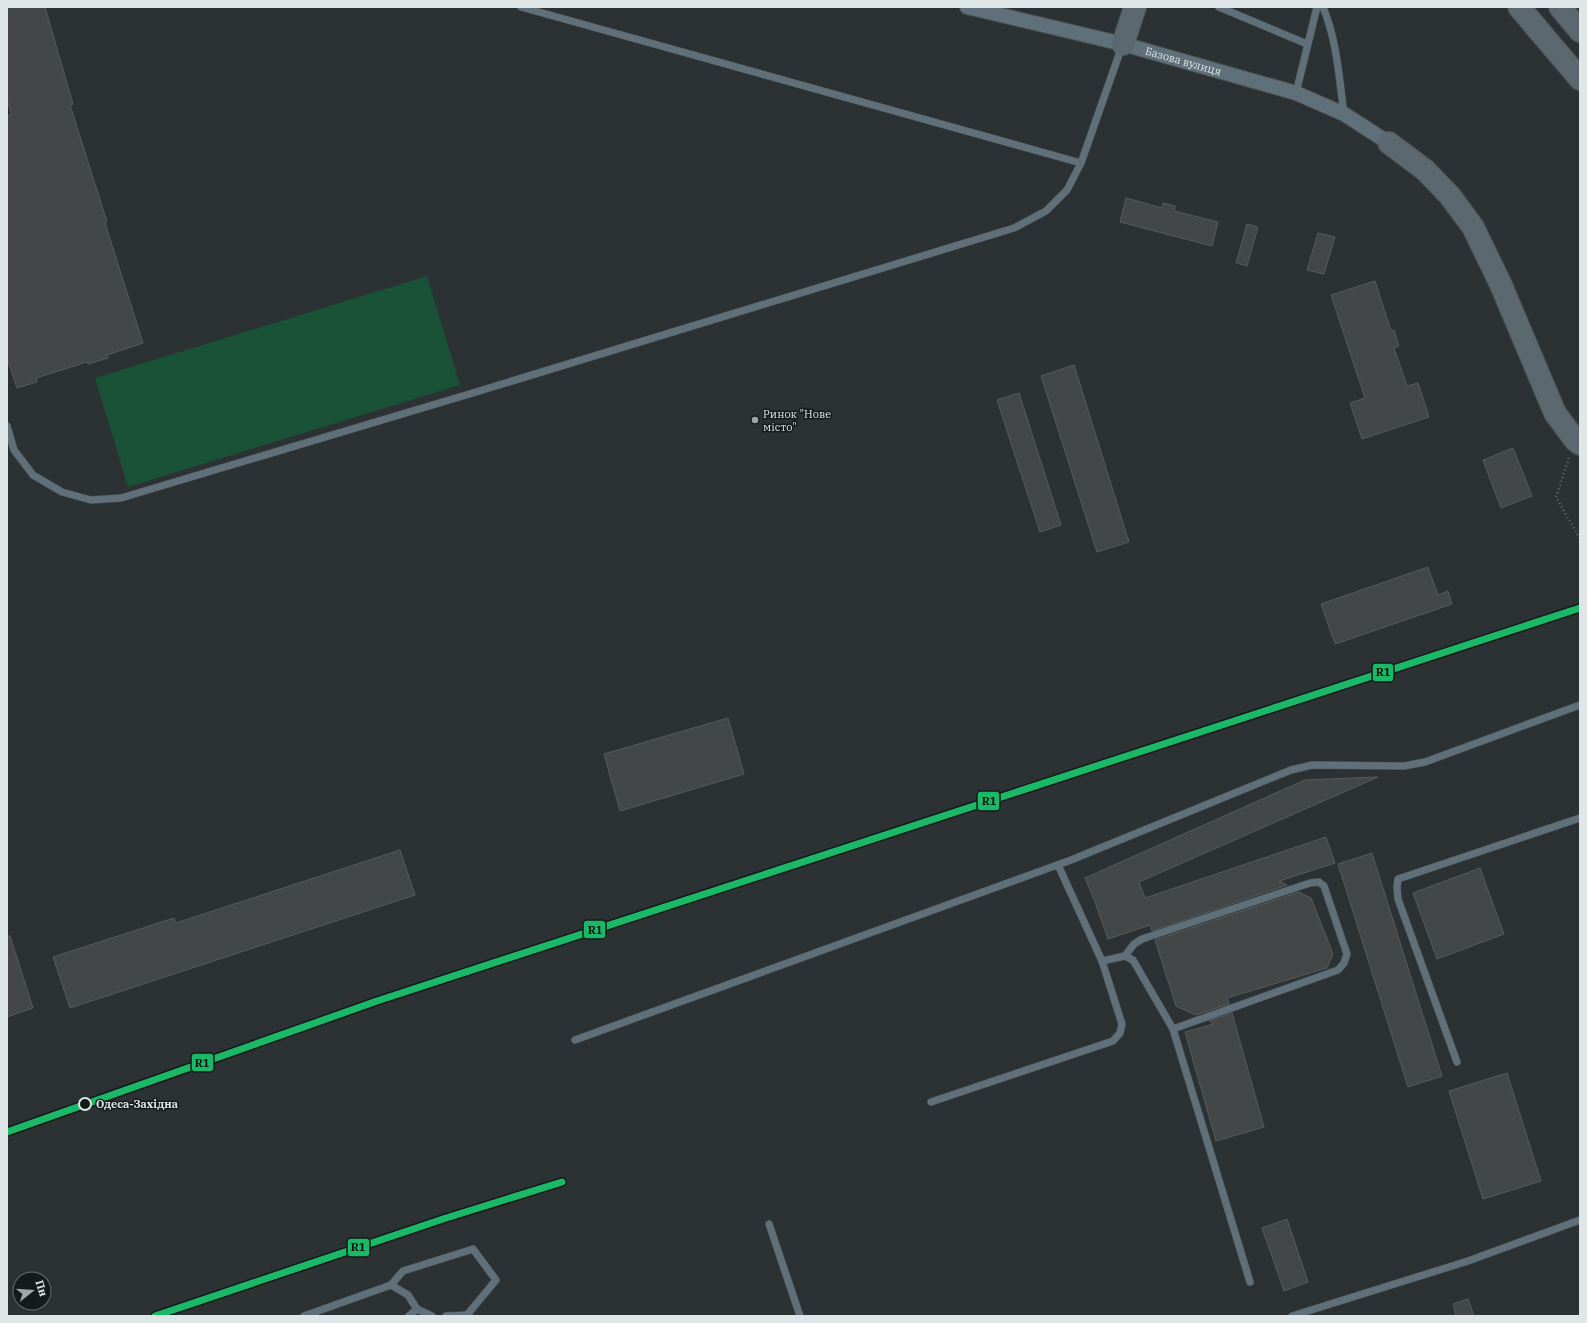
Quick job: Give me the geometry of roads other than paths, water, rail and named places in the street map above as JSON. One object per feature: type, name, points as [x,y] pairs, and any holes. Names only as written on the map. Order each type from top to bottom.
[{"type":"main road","points":[[1123,44],[1134,7]]},
{"type":"main road","points":[[1519,7],[1580,78]]},
{"type":"main road","points":[[1560,7],[1580,31]]},
{"type":"main road","points":[[1390,143],[1425,170],[1450,196],[1473,227],[1501,285],[1555,413],[1577,442]]},
{"type":"street","name":"Базова вулиця","points":[[967,7],[1123,44],[1296,93],[1344,114],[1390,143]]},
{"type":"lane","points":[[521,7],[1081,163]]},
{"type":"lane","points":[[1219,7],[1307,44]]},
{"type":"lane","points":[[1296,93],[1317,7]]},
{"type":"lane","points":[[1323,7],[1330,25],[1336,52],[1344,114]]},
{"type":"lane","points":[[7,426],[14,450],[33,475],[62,492],[91,500],[121,498],[476,392],[1014,228],[1046,211],[1067,190],[1081,163],[1123,44]]},
{"type":"lane","points":[[575,1040],[1058,865],[1291,770],[1312,765],[1404,766],[1425,762],[1580,705]]},
{"type":"lane","points":[[1457,1062],[1398,899],[1398,879],[1580,818]]},
{"type":"lane","points":[[931,1102],[1113,1041],[1120,1033],[1122,1024],[1102,961],[1058,865]]},
{"type":"lane","points":[[1125,956],[1134,944],[1142,939],[1310,883],[1318,882],[1324,886],[1348,954],[1338,970],[1173,1029]]},
{"type":"lane","points":[[1102,961],[1125,956],[1133,960],[1173,1029],[1250,1282]]},
{"type":"lane","points":[[1292,1316],[1468,1261],[1580,1220]]},
{"type":"lane","points":[[770,1224],[800,1316]]},
{"type":"lane","points":[[304,1316],[391,1285],[403,1271],[473,1249],[496,1280],[468,1315],[446,1316]]},
{"type":"lane","points":[[391,1285],[408,1295],[417,1309],[432,1316]]},
{"type":"lane","points":[[410,1316],[417,1309]]},
{"type":"railway","points":[[1422,659],[1580,608]]},
{"type":"railway","points":[[155,1316],[443,1219],[562,1182]]},
{"type":"place","name":"Ринок \"Нове місто\"","points":[[755,420]]},
{"type":"place","name":"Одеса-Західна","points":[[85,1104]]}]
